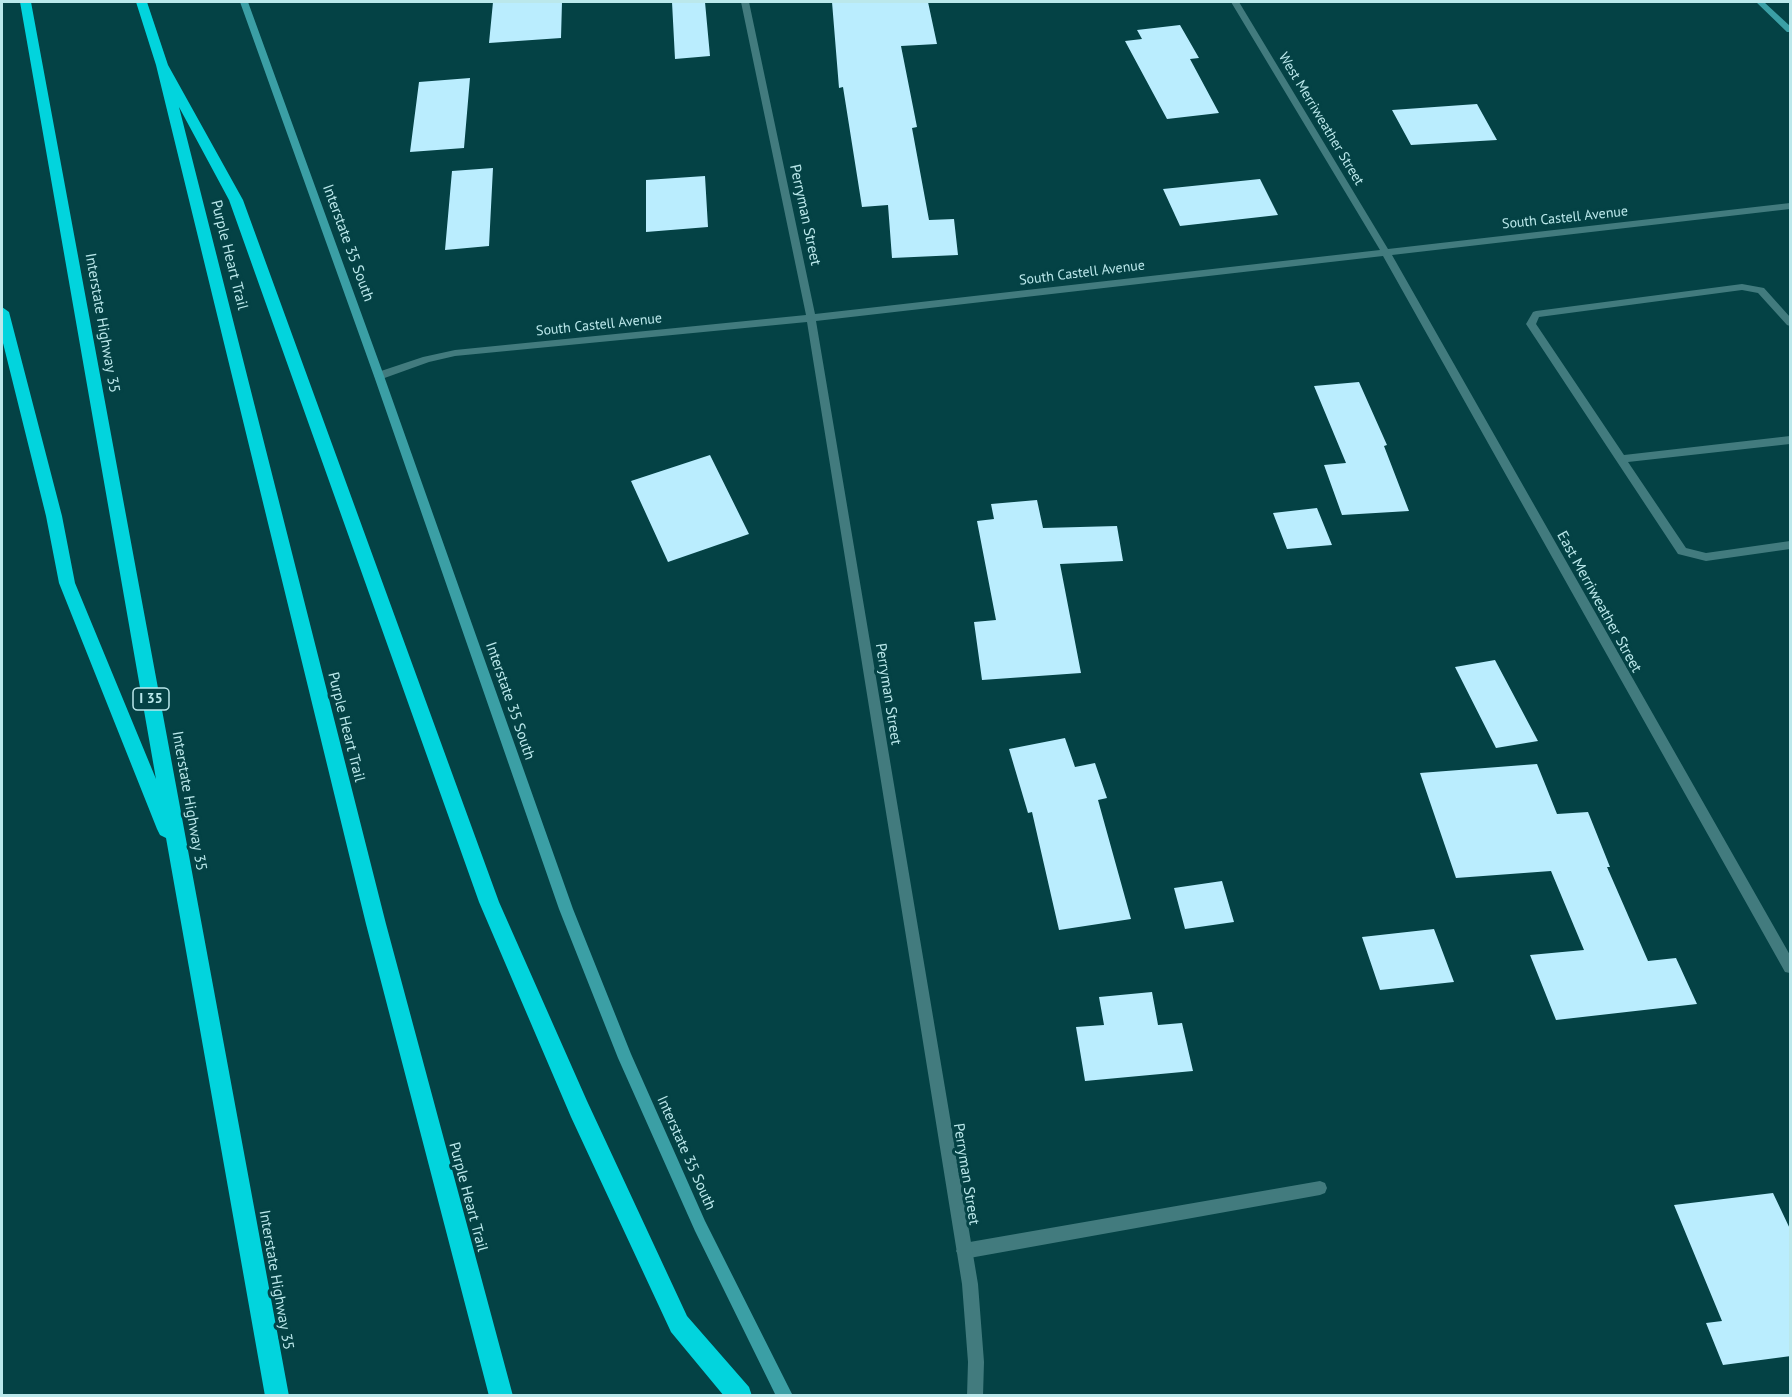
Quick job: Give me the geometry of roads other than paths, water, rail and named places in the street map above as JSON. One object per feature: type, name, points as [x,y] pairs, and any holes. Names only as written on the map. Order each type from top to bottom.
[{"type":"highway","name":"Interstate Highway 35","points":[[26,2],[277,1395]]},
{"type":"highway","points":[[141,2],[162,65],[236,201],[498,924],[579,1109],[679,1324],[740,1395]]},
{"type":"highway","name":"Purple Heart Trail","points":[[162,65],[375,924],[501,1395]]},
{"type":"highway","points":[[2,312],[54,516],[67,583],[181,864]]},
{"type":"main road","name":"Interstate 35 South","points":[[244,2],[379,376],[566,909],[625,1058],[696,1215],[785,1395]]},
{"type":"main road","points":[[1760,2],[1791,30]]},
{"type":"street","name":"Perryman Street","points":[[745,2],[811,318],[964,1251],[973,1317],[976,1362],[975,1395]]},
{"type":"street","name":"West Merriweather Street","points":[[1235,2],[1384,251]]},
{"type":"street","name":"South Castell Avenue","points":[[379,376],[427,359],[454,353],[811,318],[1791,206]]},
{"type":"street","name":"East Merriweather Street","points":[[1384,251],[1629,687],[1791,967]]},
{"type":"street","points":[[1791,323],[1761,290],[1742,287],[1536,314],[1531,324],[1683,551],[1706,557],[1791,545]]},
{"type":"street","points":[[1622,459],[1791,440]]},
{"type":"street","points":[[964,1251],[1320,1188]]}]
